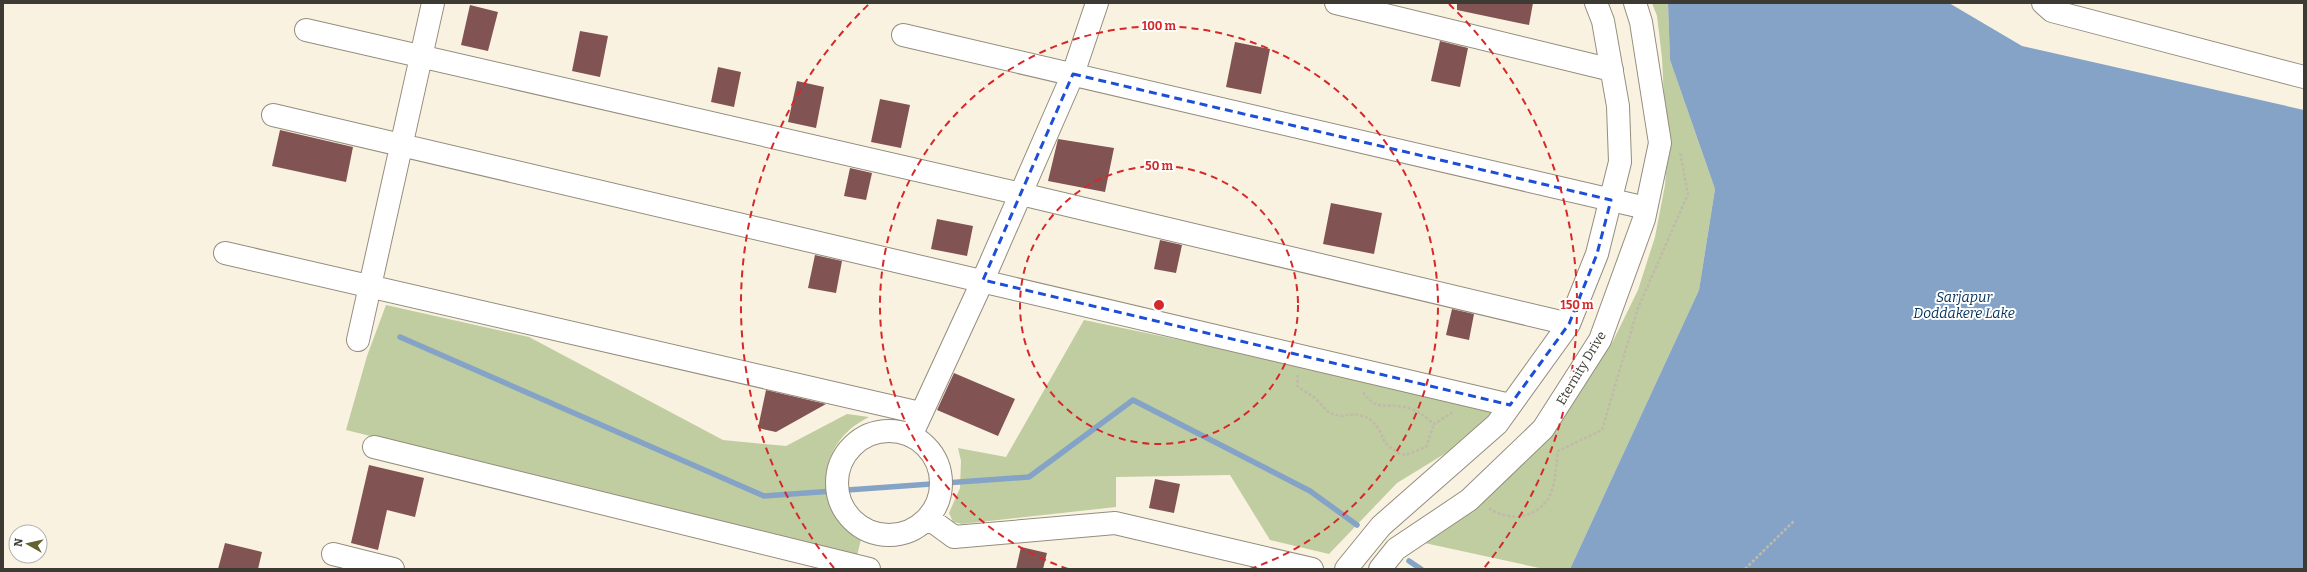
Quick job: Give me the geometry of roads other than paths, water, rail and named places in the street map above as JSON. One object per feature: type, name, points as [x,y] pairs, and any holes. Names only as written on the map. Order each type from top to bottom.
[{"type":"street","points":[[358,340],[433,3]]},
{"type":"street","points":[[911,436],[920,413],[983,280],[1073,74],[1097,3]]},
{"type":"street","points":[[1336,3],[1612,70]]},
{"type":"street","points":[[1346,569],[1381,526],[1497,424],[1569,324],[1597,254],[1620,162],[1618,106],[1603,21],[1596,3]]},
{"type":"street","name":"Eternity Drive","points":[[1380,569],[1396,549],[1469,500],[1543,429],[1600,340],[1646,208],[1660,143],[1641,22],[1635,3]]},
{"type":"street","points":[[2043,3],[2052,11],[2304,77]]},
{"type":"street","points":[[306,30],[1021,194],[1569,324]]},
{"type":"street","points":[[902,35],[1646,208]]},
{"type":"street","points":[[273,115],[983,280],[1510,405]]},
{"type":"street","points":[[225,253],[920,413]]},
{"type":"street","points":[[896,431],[911,436],[928,448],[939,467],[941,488],[935,509],[928,518],[912,531],[900,535],[881,535],[864,530],[846,514],[837,491],[839,467],[852,446],[872,433],[896,431]]},
{"type":"street","points":[[374,448],[869,569]]},
{"type":"street","points":[[928,518],[954,537],[1115,523],[1312,569]]},
{"type":"street","points":[[873,569],[881,535]]},
{"type":"street","points":[[333,554],[394,569]]},
{"type":"water","name":"Sarjapur Doddakere Lake","points":[[1668,3],[1949,3],[2022,46],[2304,110],[2304,569],[1570,569],[1699,290],[1715,189],[1670,60]]},
{"type":"waterway","points":[[400,337],[764,496],[1029,477],[1133,400],[1310,491],[1357,525]]},
{"type":"waterway","points":[[1409,561],[1421,569]]}]
